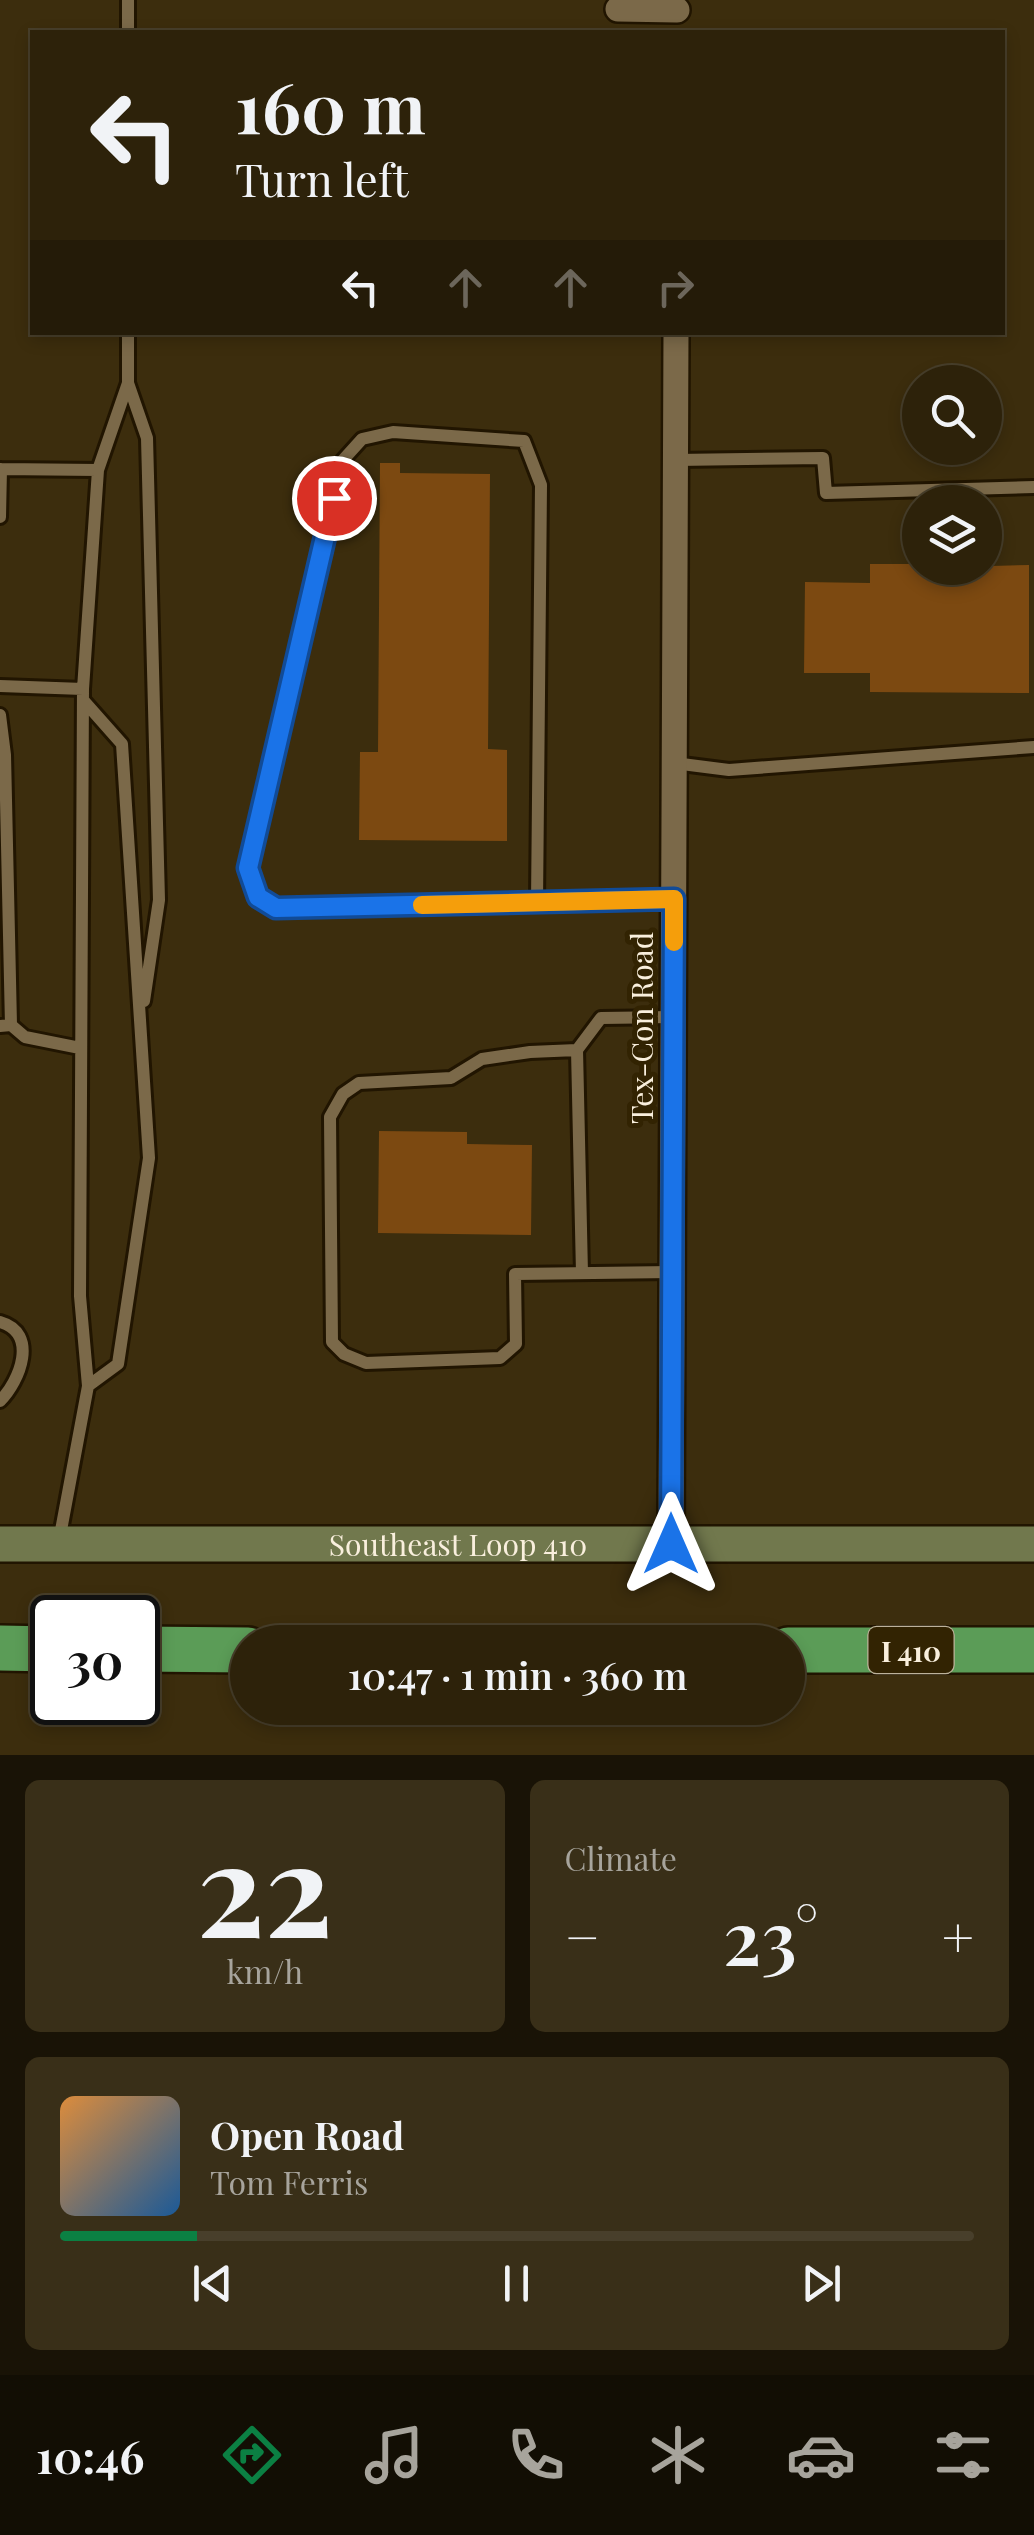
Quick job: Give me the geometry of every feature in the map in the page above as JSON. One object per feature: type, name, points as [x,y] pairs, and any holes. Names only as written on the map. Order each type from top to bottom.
[{"type":"highway","points":[[0,1648],[30,1648]]},
{"type":"highway","points":[[160,1649],[230,1650]]},
{"type":"highway","name":"I 410","points":[[805,1650],[1034,1650]]},
{"type":"main road","name":"Southeast Loop 410","points":[[0,1544],[1034,1544]]},
{"type":"street","points":[[618,9],[677,14]]},
{"type":"street","name":"Tex-Con Road","points":[[671,1544],[676,335]]},
{"type":"lane","points":[[128,0],[128,30]]},
{"type":"lane","points":[[128,335],[128,383],[146,438],[159,900],[140,1026]]},
{"type":"lane","points":[[58,1544],[88,1386],[80,1296],[82,694],[98,470],[128,383]]},
{"type":"lane","points":[[537,902],[542,486],[524,441],[393,432],[362,440],[343,460],[248,868],[258,897],[276,908],[674,899]]},
{"type":"lane","points":[[676,460],[823,458],[826,493],[1034,487]]},
{"type":"lane","points":[[0,517],[0,469],[98,470]]},
{"type":"lane","points":[[0,686],[82,694],[122,744],[149,1158],[118,1364],[88,1386]]},
{"type":"lane","points":[[0,715],[6,1026],[25,1036],[80,1048]]},
{"type":"lane","points":[[674,764],[729,770],[1034,747]]},
{"type":"lane","points":[[582,1273],[577,1050],[601,1018],[673,1017]]},
{"type":"lane","points":[[577,1050],[482,1059],[451,1078],[359,1082],[343,1094],[330,1117],[332,1342],[344,1354],[366,1362],[500,1358],[516,1344],[515,1274],[672,1272]]},
{"type":"lane","points":[[0,1322],[11,1325],[22,1339],[23,1359],[16,1383],[0,1400]]},
{"type":"building","points":[[380,463],[400,463],[400,473],[490,474],[488,749],[507,750],[507,841],[359,840],[360,752],[378,752]]},
{"type":"building","points":[[870,564],[902,564],[902,585],[1002,585],[1002,566],[1029,565],[1029,693],[870,692],[870,673],[804,673],[805,582],[870,583]]},
{"type":"building","points":[[379,1131],[467,1132],[467,1144],[532,1145],[531,1235],[378,1233]]},
{"type":"slow traffic","points":[[422,905],[674,899],[674,942]]},
{"type":"route","points":[[334,498],[248,868],[258,897],[276,908],[674,899],[671,1544]]}]
